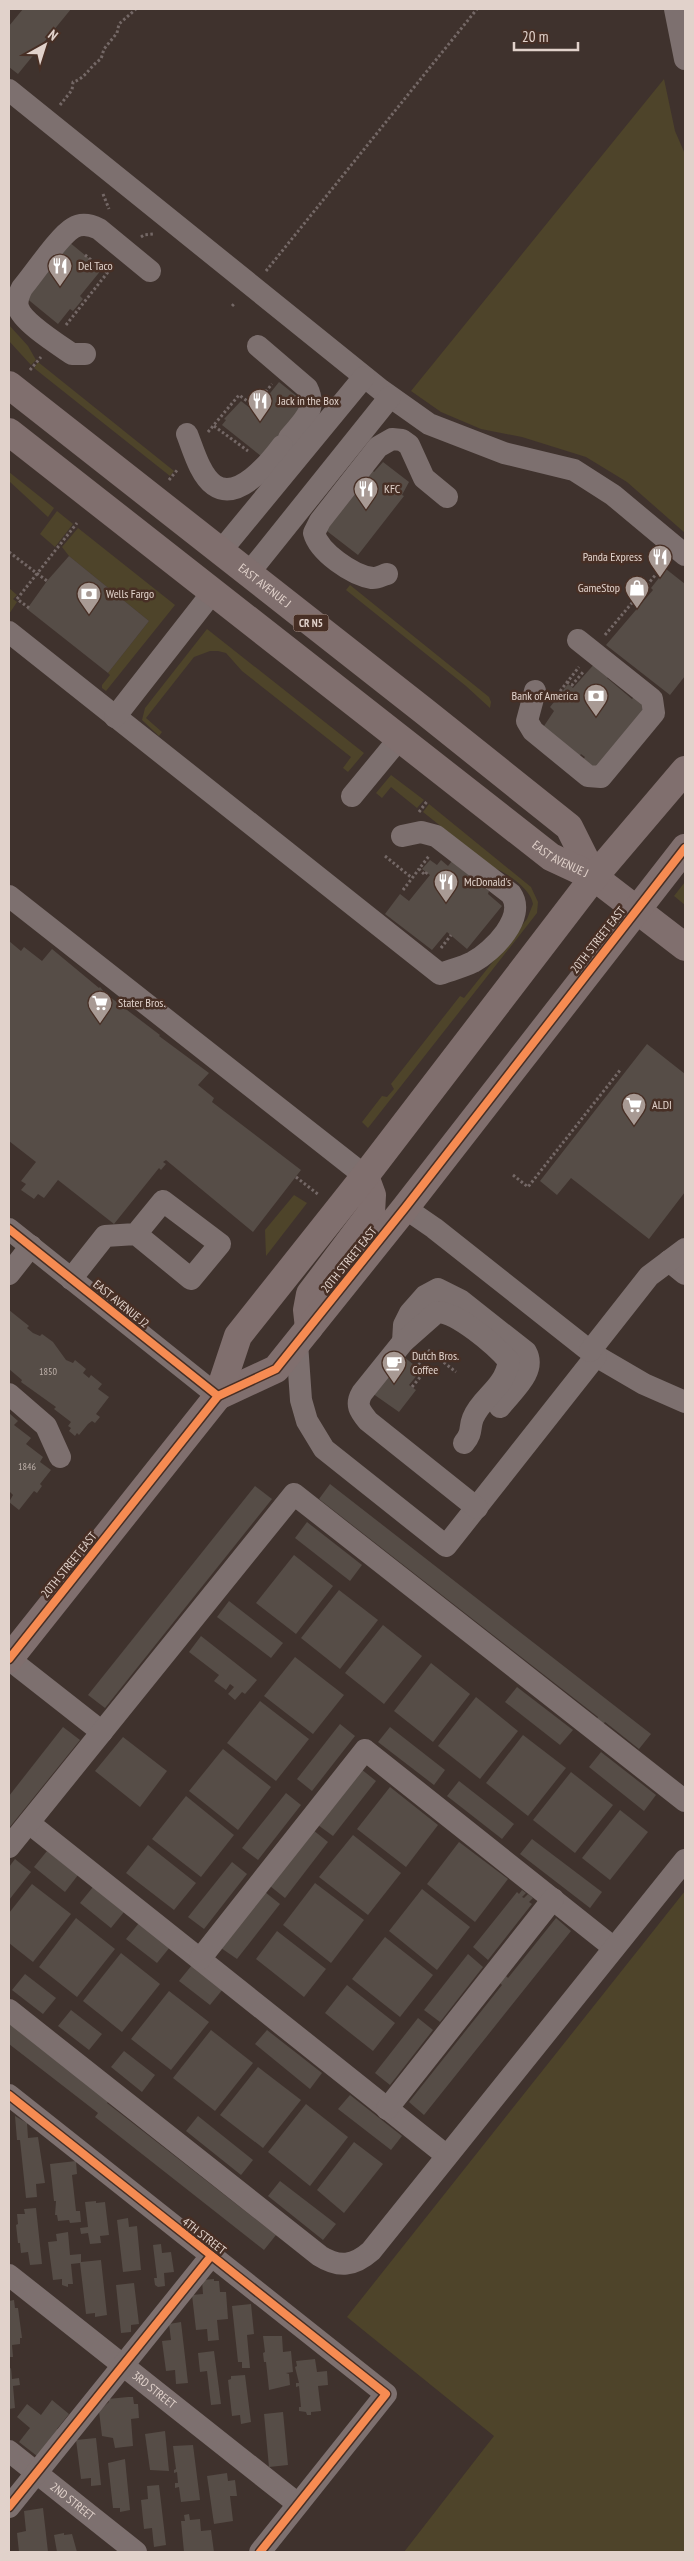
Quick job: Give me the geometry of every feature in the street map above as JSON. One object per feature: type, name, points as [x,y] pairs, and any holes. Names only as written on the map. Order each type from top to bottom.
[{"type":"main road","name":"EAST AVENUE J","points":[[9,385],[222,554],[407,697],[569,827],[594,877]]},
{"type":"main road","points":[[9,416],[27,425],[176,539],[211,558],[222,554]]},
{"type":"main road","name":"EAST AVENUE J","points":[[9,432],[398,739],[551,857],[594,877],[685,947]]},
{"type":"main road","points":[[212,592],[223,589],[256,601],[354,673],[407,697]]},
{"type":"main road","name":"20TH STREET EAST","points":[[9,1659],[218,1396],[238,1336],[365,1176],[594,877],[685,770]]},
{"type":"main road","name":"20TH STREET EAST","points":[[218,1396],[276,1369],[405,1208],[685,848]]},
{"type":"main road","points":[[303,1335],[310,1294],[371,1213],[372,1195],[365,1176]]},
{"type":"street","points":[[675,9],[685,59]]},
{"type":"street","points":[[9,90],[364,377],[429,424],[504,453],[574,470],[613,495],[685,555]]},
{"type":"street","points":[[85,354],[72,354],[24,317],[18,308],[18,298],[22,288],[67,232],[81,225],[90,225],[99,229],[150,272]]},
{"type":"street","points":[[197,433],[207,477],[214,485],[223,489],[236,487],[246,483],[266,466],[309,412],[312,405],[307,388],[258,346]]},
{"type":"street","points":[[222,554],[364,377]]},
{"type":"street","points":[[248,574],[390,396]]},
{"type":"street","points":[[387,574],[373,579],[353,571],[316,542],[314,533],[320,521],[378,447],[392,439],[402,440],[408,445],[424,478],[447,496]]},
{"type":"street","points":[[115,717],[212,592]]},
{"type":"street","points":[[9,632],[115,717],[440,964],[474,961],[489,949],[512,923],[516,912],[516,902],[510,894],[436,836],[421,832],[402,836]]},
{"type":"street","points":[[545,694],[527,721],[533,731],[588,776],[601,777],[654,712],[652,699],[582,649]]},
{"type":"street","points":[[352,796],[398,739]]},
{"type":"street","points":[[9,896],[365,1176]]},
{"type":"street","points":[[405,1208],[434,1228],[593,1353],[644,1384],[685,1402]]},
{"type":"street","name":"EAST AVENUE J2","points":[[9,1229],[218,1396]]},
{"type":"street","points":[[71,1278],[105,1236],[136,1234]]},
{"type":"street","points":[[9,1274],[31,1246]]},
{"type":"street","points":[[303,1335],[299,1391],[307,1422],[324,1449],[446,1546],[593,1353],[649,1276],[680,1261]]},
{"type":"street","points":[[468,1439],[473,1418],[502,1381],[507,1372],[508,1361],[457,1317],[446,1312],[437,1312],[430,1316],[403,1342],[362,1393],[359,1399],[359,1410],[368,1421],[476,1508]]},
{"type":"street","points":[[9,1394],[46,1426],[60,1457]]},
{"type":"street","points":[[9,1847],[294,1494],[685,1801]]},
{"type":"street","points":[[9,1659],[102,1732]]},
{"type":"street","points":[[200,1959],[365,1750],[614,1948]]},
{"type":"street","points":[[29,1823],[447,2156]]},
{"type":"street","points":[[9,2010],[330,2262],[349,2265],[371,2251],[685,1860]]},
{"type":"street","points":[[387,2109],[553,1899]]},
{"type":"street","name":"4TH STREET","points":[[9,2095],[386,2394],[298,2504]]},
{"type":"street","points":[[9,2508],[211,2256]]},
{"type":"street","name":"3RD STREET","points":[[9,2275],[298,2504]]},
{"type":"street","name":"2ND STREET","points":[[9,2451],[136,2552]]},
{"type":"street","points":[[260,2552],[298,2504]]},
{"type":"path","points":[[55,110],[72,90],[73,82],[81,79],[94,63],[101,59],[104,48],[117,33],[119,24],[136,9]]},
{"type":"path","points":[[262,275],[477,9]]},
{"type":"path","points":[[85,256],[108,272]]},
{"type":"path","points":[[61,331],[79,306],[116,262]]},
{"type":"path","points":[[197,433],[214,426],[238,395],[254,406],[277,378]]},
{"type":"path","points":[[214,426],[247,452],[251,448]]},
{"type":"path","points":[[29,608],[17,599],[78,523]]},
{"type":"path","points":[[9,552],[47,581]]},
{"type":"path","points":[[602,639],[663,566]]},
{"type":"path","points":[[545,694],[568,682],[582,649]]},
{"type":"path","points":[[568,682],[572,686],[587,668]]},
{"type":"path","points":[[403,890],[429,856],[422,850]]},
{"type":"path","points":[[385,856],[412,878]]},
{"type":"path","points":[[418,869],[425,875],[427,872]]},
{"type":"path","points":[[440,964],[441,946],[451,935]]},
{"type":"path","points":[[513,1175],[528,1187],[621,1069]]},
{"type":"path","points":[[296,1177],[319,1196]]},
{"type":"path","points":[[428,1350],[456,1372]]},
{"type":"path","points":[[412,1387],[426,1370],[417,1362]]},
{"type":"shaded area","points":[[664,79],[675,131],[685,154],[685,533],[627,482],[586,457],[522,437],[481,429],[441,412],[411,391]]},
{"type":"shaded area","points":[[9,325],[28,346],[36,360],[31,365],[9,341]]},
{"type":"shaded area","points":[[38,362],[174,471],[170,476],[34,368]]},
{"type":"shaded area","points":[[9,472],[54,508],[48,517],[9,481]]},
{"type":"shaded area","points":[[57,511],[73,524],[55,547],[40,534]]},
{"type":"shaded area","points":[[78,528],[175,605],[106,691],[102,688],[102,685],[110,675],[108,673],[149,621],[69,556],[62,547]]},
{"type":"shaded area","points":[[350,585],[489,697],[491,702],[490,708],[466,686],[346,590]]},
{"type":"shaded area","points":[[9,588],[17,595],[13,599],[17,602],[9,614]]},
{"type":"shaded area","points":[[207,629],[364,753],[348,772],[343,768],[351,757],[242,671],[226,653],[210,651],[194,657],[146,718],[162,732],[159,736],[142,720],[145,708]]},
{"type":"shaded area","points":[[391,775],[424,800],[417,808],[391,787],[382,798],[376,793]]},
{"type":"shaded area","points":[[429,804],[531,887],[538,902],[537,913],[368,1128],[362,1122],[382,1096],[387,1097],[394,1089],[391,1084],[460,996],[464,998],[527,919],[533,904],[523,887],[492,867],[423,812]]},
{"type":"shaded area","points":[[685,882],[685,905],[674,896]]},
{"type":"shaded area","points":[[294,1195],[307,1203],[266,1256],[265,1230]]},
{"type":"shaded area","points":[[685,1891],[685,2552],[404,2552],[494,2436],[347,2317]]},
{"type":"building","points":[[23,9],[71,9],[18,74],[9,67],[9,26]]},
{"type":"building","name":"Del Taco","points":[[69,242],[102,269],[80,296],[83,299],[73,311],[70,309],[58,324],[25,297]]},
{"type":"building","name":"Jack in the Box","points":[[279,382],[309,406],[266,460],[222,425],[226,420],[224,419],[241,401],[255,412]]},
{"type":"building","name":"KFC","points":[[383,462],[409,482],[402,495],[404,496],[358,555],[323,528],[372,470],[374,472]]},
{"type":"building","name":"Wells Fargo","points":[[69,556],[149,621],[108,673],[27,609],[47,581]]},
{"type":"building","points":[[666,569],[685,584],[685,676],[670,695],[606,645],[653,590],[651,588]]},
{"type":"building","name":"Bank of America","points":[[597,661],[612,672],[607,678],[632,699],[634,697],[646,707],[597,773],[582,761],[585,757],[581,754],[578,758],[542,729],[554,711],[550,707],[568,684],[573,688]]},
{"type":"building","name":"McDonald's","points":[[430,860],[437,865],[441,860],[448,866],[452,861],[489,891],[488,894],[502,906],[467,949],[447,932],[432,950],[385,914],[400,894],[409,901],[430,875],[422,869]]},
{"type":"building","points":[[9,941],[21,951],[24,947],[42,961],[52,949],[159,1036],[209,1073],[198,1085],[214,1098],[212,1102],[301,1170],[253,1232],[166,1160],[163,1162],[166,1164],[161,1170],[159,1168],[114,1224],[58,1180],[44,1198],[38,1194],[34,1199],[21,1190],[26,1184],[21,1181],[36,1162],[9,1141]]},
{"type":"building","name":"ALDI","points":[[647,1044],[685,1074],[685,1192],[649,1239],[571,1178],[557,1195],[540,1181]]},
{"type":"building","points":[[9,1310],[29,1326],[27,1328],[33,1333],[40,1336],[42,1334],[53,1342],[66,1360],[73,1363],[75,1360],[86,1369],[83,1373],[89,1378],[91,1375],[102,1384],[98,1389],[109,1397],[96,1414],[100,1417],[95,1423],[92,1421],[88,1424],[79,1435],[77,1433],[75,1436],[69,1431],[71,1428],[68,1426],[71,1422],[54,1409],[56,1407],[21,1382],[22,1380],[9,1369]]},
{"type":"building","name":"Dutch Bros. Coffee","points":[[404,1357],[414,1365],[412,1369],[418,1374],[409,1385],[416,1390],[399,1412],[369,1391]]},
{"type":"building","points":[[9,1413],[18,1421],[14,1425],[31,1438],[26,1444],[43,1457],[40,1462],[51,1470],[40,1484],[42,1486],[37,1493],[34,1491],[19,1510],[9,1502],[13,1495],[9,1491]]},
{"type":"building","points":[[330,1484],[651,1734],[639,1749],[605,1722],[603,1724],[597,1719],[598,1717],[319,1499]]},
{"type":"building","points":[[255,1486],[272,1499],[105,1708],[88,1695]]},
{"type":"building","points":[[307,1522],[362,1565],[350,1581],[295,1538]]},
{"type":"building","points":[[294,1555],[333,1586],[296,1634],[256,1603]]},
{"type":"building","points":[[339,1590],[378,1620],[340,1669],[301,1638]]},
{"type":"building","points":[[229,1601],[283,1643],[271,1658],[217,1617]]},
{"type":"building","points":[[383,1625],[422,1656],[384,1704],[345,1673]]},
{"type":"building","points":[[201,1636],[257,1680],[245,1694],[242,1692],[235,1700],[228,1694],[234,1687],[230,1684],[226,1690],[214,1681],[219,1675],[189,1652]]},
{"type":"building","points":[[295,1657],[344,1695],[313,1734],[264,1696]]},
{"type":"building","points":[[431,1663],[470,1694],[433,1742],[394,1711]]},
{"type":"building","points":[[517,1687],[573,1730],[560,1745],[505,1702]]},
{"type":"building","points":[[476,1697],[518,1731],[480,1779],[438,1746]]},
{"type":"building","points":[[260,1701],[309,1739],[276,1781],[227,1743]]},
{"type":"building","points":[[340,1724],[355,1736],[312,1791],[297,1779]]},
{"type":"building","points":[[63,1727],[80,1740],[9,1828],[9,1796]]},
{"type":"building","points":[[390,1727],[445,1770],[434,1785],[378,1742]]},
{"type":"building","points":[[523,1735],[566,1768],[528,1816],[486,1783]]},
{"type":"building","points":[[123,1737],[167,1771],[140,1807],[95,1771]]},
{"type":"building","points":[[223,1749],[271,1787],[238,1830],[189,1791]]},
{"type":"building","points":[[601,1752],[656,1795],[644,1811],[589,1767]]},
{"type":"building","points":[[361,1769],[376,1781],[333,1836],[318,1825]]},
{"type":"building","points":[[571,1772],[613,1805],[575,1853],[533,1820]]},
{"type":"building","points":[[459,1781],[514,1824],[502,1839],[447,1796]]},
{"type":"building","points":[[390,1787],[438,1825],[406,1867],[357,1829]]},
{"type":"building","points":[[286,1793],[301,1805],[258,1860],[242,1848]]},
{"type":"building","points":[[186,1796],[234,1835],[201,1877],[152,1839]]},
{"type":"building","points":[[620,1810],[648,1832],[610,1880],[582,1858]]},
{"type":"building","points":[[313,1830],[328,1842],[285,1898],[270,1886]]},
{"type":"building","points":[[353,1835],[401,1873],[368,1915],[319,1877]]},
{"type":"building","points":[[532,1839],[602,1892],[590,1908],[520,1854]]},
{"type":"building","points":[[459,1842],[508,1879],[475,1922],[427,1884]]},
{"type":"building","points":[[148,1845],[196,1883],[174,1910],[126,1873]]},
{"type":"building","points":[[47,1851],[78,1875],[65,1892],[34,1867]]},
{"type":"building","points":[[15,1859],[31,1872],[9,1900],[9,1867]]},
{"type":"building","points":[[232,1862],[247,1874],[204,1929],[188,1917]]},
{"type":"building","points":[[315,1883],[364,1920],[331,1963],[283,1925]]},
{"type":"building","points":[[32,1884],[71,1914],[33,1962],[9,1943],[9,1913]]},
{"type":"building","points":[[93,1887],[124,1912],[111,1928],[80,1903]]},
{"type":"building","points":[[422,1889],[470,1927],[437,1970],[389,1931]]},
{"type":"building","points":[[522,1890],[526,1893],[522,1897],[524,1898],[528,1894],[533,1898],[529,1902],[532,1904],[488,1960],[473,1947],[517,1892],[519,1894]]},
{"type":"building","points":[[265,1892],[280,1904],[237,1959],[221,1948]]},
{"type":"building","points":[[76,1918],[115,1949],[77,1997],[39,1967]]},
{"type":"building","points":[[556,1918],[571,1931],[424,2115],[409,2102],[502,1985],[500,1983],[506,1976],[508,1978]]},
{"type":"building","points":[[139,1923],[170,1947],[157,1963],[126,1939]]},
{"type":"building","points":[[277,1931],[326,1969],[304,1997],[256,1959]]},
{"type":"building","points":[[385,1937],[433,1975],[400,2017],[352,1979]]},
{"type":"building","points":[[121,1953],[160,1984],[122,2032],[83,2001]]},
{"type":"building","points":[[468,1954],[483,1967],[440,2022],[424,2010]]},
{"type":"building","points":[[192,1965],[223,1989],[210,2005],[179,1981]]},
{"type":"building","points":[[25,1974],[56,1998],[43,2014],[12,1990]]},
{"type":"building","points":[[347,1985],[395,2023],[373,2051],[325,2013]]},
{"type":"building","points":[[169,1991],[209,2022],[171,2070],[131,2039]]},
{"type":"building","points":[[71,2010],[102,2034],[89,2050],[58,2026]]},
{"type":"building","points":[[418,2018],[433,2030],[390,2085],[375,2073]]},
{"type":"building","points":[[9,2019],[111,2098],[107,2103],[276,2235],[264,2250],[95,2117],[98,2113],[9,2044]]},
{"type":"building","points":[[211,2030],[253,2063],[215,2111],[173,2078]]},
{"type":"building","points":[[267,2030],[322,2073],[310,2089],[255,2044]]},
{"type":"building","points":[[124,2051],[155,2075],[142,2092],[111,2067]]},
{"type":"building","points":[[258,2067],[301,2100],[263,2148],[220,2115]]},
{"type":"building","points":[[350,2095],[402,2136],[391,2150],[338,2109]]},
{"type":"building","points":[[306,2104],[348,2137],[310,2186],[268,2152]]},
{"type":"building","points":[[15,2116],[27,2123],[28,2138],[38,2137],[45,2183],[36,2184],[37,2197],[26,2198],[20,2140],[17,2140]]},
{"type":"building","points":[[198,2116],[253,2160],[241,2175],[186,2131]]},
{"type":"building","points":[[354,2142],[383,2164],[344,2213],[317,2190]]},
{"type":"building","points":[[76,2161],[77,2174],[72,2175],[76,2211],[80,2211],[81,2222],[58,2221],[57,2215],[55,2215],[56,2201],[54,2201],[50,2164]]},
{"type":"building","points":[[280,2181],[336,2224],[323,2240],[268,2196]]},
{"type":"building","points":[[96,2201],[96,2203],[105,2202],[109,2235],[100,2236],[101,2243],[90,2244],[88,2233],[81,2234],[80,2228],[88,2227],[85,2202]]},
{"type":"building","points":[[36,2208],[42,2264],[30,2265],[28,2252],[21,2253],[20,2243],[18,2243],[17,2214],[25,2214],[24,2209]]},
{"type":"building","points":[[128,2218],[129,2227],[137,2226],[141,2270],[123,2272],[117,2220]]},
{"type":"building","points":[[68,2232],[70,2255],[81,2254],[81,2262],[101,2260],[107,2315],[95,2317],[95,2313],[86,2314],[80,2263],[71,2264],[73,2284],[68,2284],[68,2287],[62,2285],[62,2279],[53,2280],[48,2242],[57,2241],[56,2234]]},
{"type":"building","points":[[161,2244],[162,2253],[171,2252],[174,2272],[164,2273],[165,2286],[158,2287],[155,2285],[154,2278],[157,2278],[153,2245]]},
{"type":"building","points":[[214,2279],[214,2281],[219,2281],[220,2292],[226,2292],[228,2319],[217,2320],[219,2340],[208,2341],[207,2329],[196,2330],[192,2295],[203,2294],[202,2280]]},
{"type":"building","points":[[134,2283],[139,2324],[131,2325],[131,2332],[121,2333],[116,2285]]},
{"type":"building","points":[[14,2300],[15,2308],[18,2308],[22,2338],[20,2338],[20,2344],[12,2345],[13,2357],[9,2357],[9,2301]]},
{"type":"building","points":[[251,2304],[254,2334],[247,2335],[250,2368],[242,2368],[242,2362],[238,2362],[232,2306]]},
{"type":"building","points":[[181,2322],[188,2383],[176,2384],[175,2370],[166,2371],[162,2341],[171,2340],[169,2324]]},
{"type":"building","points":[[263,2336],[282,2336],[283,2352],[291,2351],[293,2372],[286,2373],[289,2374],[290,2385],[269,2390],[266,2362],[264,2362],[263,2353],[265,2352]]},
{"type":"building","points":[[214,2351],[221,2404],[211,2405],[207,2371],[200,2372],[198,2353]]},
{"type":"building","points":[[315,2359],[317,2372],[327,2371],[328,2385],[318,2386],[321,2411],[311,2412],[311,2415],[307,2415],[306,2412],[299,2411],[299,2407],[301,2407],[299,2386],[296,2387],[296,2383],[299,2383],[295,2367],[297,2366],[296,2361]]},
{"type":"building","points":[[11,2368],[12,2379],[19,2378],[20,2385],[13,2386],[15,2408],[9,2409],[9,2369]]},
{"type":"building","points":[[245,2375],[251,2422],[241,2424],[240,2415],[232,2416],[228,2380],[231,2379],[231,2376]]},
{"type":"building","points":[[133,2397],[134,2404],[138,2404],[139,2418],[131,2419],[133,2446],[115,2448],[113,2438],[102,2436],[99,2411],[109,2402],[108,2399]]},
{"type":"building","points":[[52,2400],[69,2414],[57,2429],[59,2431],[37,2456],[19,2442],[30,2428],[17,2417],[27,2404],[41,2415]]},
{"type":"building","points":[[283,2412],[288,2465],[269,2467],[264,2414]]},
{"type":"building","points":[[165,2431],[169,2471],[150,2470],[145,2434]]},
{"type":"building","points":[[96,2438],[101,2485],[91,2486],[91,2478],[81,2479],[76,2440]]},
{"type":"building","points":[[193,2445],[200,2500],[181,2502],[179,2487],[175,2488],[175,2483],[178,2483],[177,2472],[174,2473],[176,2469],[173,2446]]},
{"type":"building","points":[[125,2459],[130,2510],[120,2512],[120,2508],[113,2508],[108,2463]]},
{"type":"building","points":[[227,2473],[228,2481],[235,2480],[237,2496],[230,2496],[233,2521],[214,2524],[207,2476]]},
{"type":"building","points":[[159,2485],[166,2545],[154,2547],[152,2528],[144,2529],[141,2500],[148,2499],[147,2486]]},
{"type":"building","points":[[43,2508],[48,2552],[19,2552],[17,2533],[26,2531],[24,2511]]},
{"type":"building","points":[[189,2514],[190,2520],[200,2519],[201,2531],[211,2530],[214,2552],[184,2552],[181,2521],[185,2521],[184,2515]]},
{"type":"building","points":[[64,2533],[64,2535],[72,2534],[77,2552],[57,2552],[54,2535]]},
{"type":"cycle path","points":[[9,1659],[218,1396],[276,1369],[405,1208],[685,848]]},
{"type":"cycle path","points":[[9,1229],[218,1396]]},
{"type":"cycle path","points":[[9,2095],[386,2394],[260,2552]]},
{"type":"cycle path","points":[[9,2507],[211,2256]]},
{"type":"place","name":"Del Taco","points":[[60,287]]},
{"type":"place","name":"Jack in the Box","points":[[260,422]]},
{"type":"place","name":"KFC","points":[[366,510]]},
{"type":"place","name":"Panda Express","points":[[660,578]]},
{"type":"place","name":"GameStop","points":[[637,609]]},
{"type":"place","name":"Wells Fargo","points":[[89,615]]},
{"type":"place","name":"Bank of America","points":[[596,717]]},
{"type":"place","name":"McDonald's","points":[[446,903]]},
{"type":"place","name":"Stater Bros.","points":[[100,1024]]},
{"type":"place","name":"ALDI","points":[[634,1126]]},
{"type":"place","name":"Dutch Bros. Coffee","points":[[394,1384]]}]
